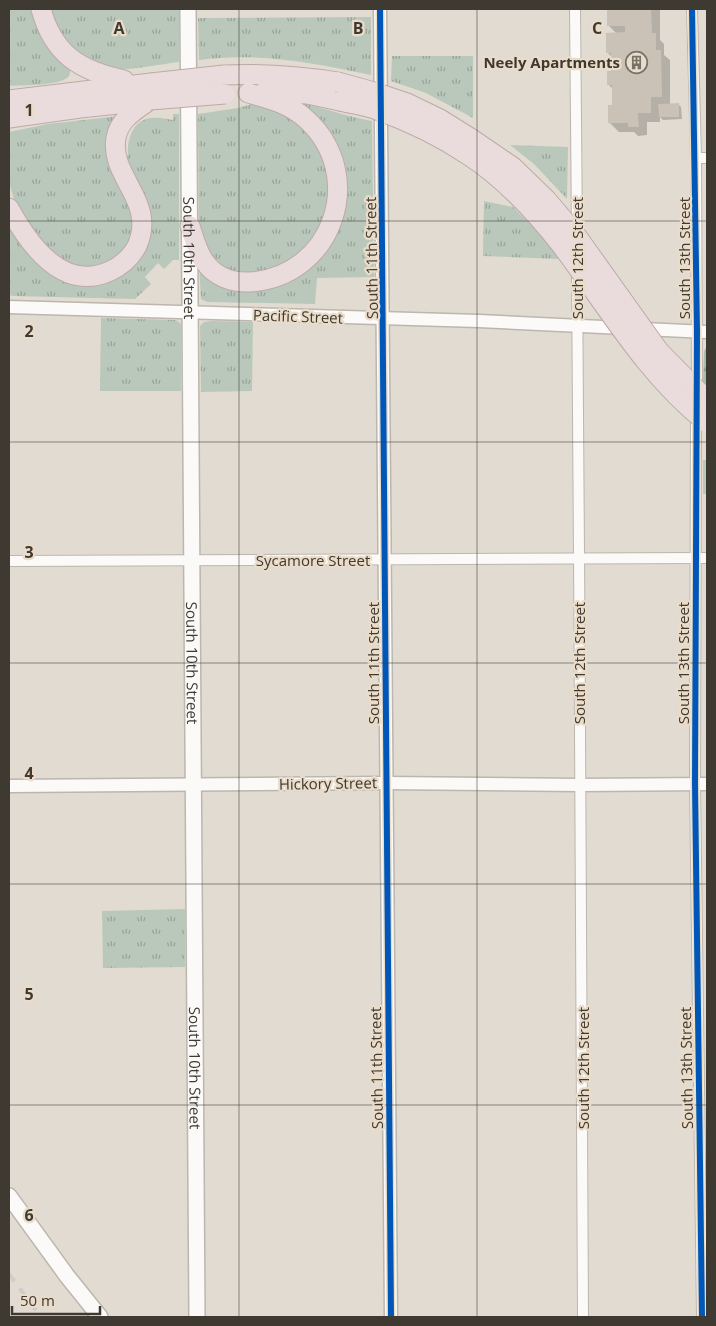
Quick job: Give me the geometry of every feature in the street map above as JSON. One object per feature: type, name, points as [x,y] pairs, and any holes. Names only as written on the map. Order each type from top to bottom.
[{"type":"highway","points":[[41,9],[51,36],[59,48],[72,60],[102,76],[148,89],[225,94],[307,94],[340,101],[376,109],[436,137],[469,156],[501,181],[529,208],[560,244],[646,361],[673,393],[707,423]]},
{"type":"highway","points":[[9,100],[34,105],[148,89],[224,74],[271,74],[304,76],[338,82],[374,92],[415,107],[440,119],[513,167],[546,199],[574,232],[660,351],[707,400]]},
{"type":"highway","points":[[9,208],[30,243],[44,259],[58,268],[73,274],[96,276],[114,270],[124,263],[137,246],[142,226],[139,204],[116,156],[116,136],[126,118],[148,89]]},
{"type":"highway","points":[[190,226],[198,250],[211,269],[219,276],[231,281],[242,282],[268,279],[295,267],[316,248],[325,237],[332,223],[337,203],[338,182],[332,155],[325,142],[306,118],[292,109],[276,101],[248,93]]},
{"type":"highway","points":[[9,118],[34,105]]},
{"type":"main road","name":"South 10th Street","points":[[188,9],[197,1317]]},
{"type":"main road","points":[[9,1196],[67,1276],[100,1317]]},
{"type":"street","name":"South 11th Street","points":[[380,9],[391,1317]]},
{"type":"street","name":"South 12th Street","points":[[575,9],[580,785],[584,1009],[584,1317]]},
{"type":"street","name":"South 13th Street","points":[[692,9],[702,331],[696,558],[701,784],[702,1317]]},
{"type":"street","points":[[696,158],[707,158]]},
{"type":"street","name":"Pacific Street","points":[[9,307],[384,318],[702,331]]},
{"type":"street","name":"Sycamore Street","points":[[9,561],[191,562],[707,558]]},
{"type":"street","name":"Hickory Street","points":[[9,786],[386,783],[701,784]]},
{"type":"green space","points":[[9,9],[36,9],[69,64],[69,76],[58,82],[9,86]]},
{"type":"green space","points":[[48,9],[179,9],[179,62],[124,69],[103,66],[86,58],[66,41]]},
{"type":"green space","points":[[371,17],[371,75],[328,66],[264,58],[243,57],[199,60],[198,18]]},
{"type":"green space","points":[[392,56],[473,56],[473,118],[426,93],[391,81]]},
{"type":"green space","points":[[252,104],[269,106],[303,123],[334,176],[322,226],[299,255],[284,265],[254,273],[226,272],[207,255],[199,229],[198,114]]},
{"type":"green space","points":[[305,104],[372,121],[374,277],[317,278],[315,304],[207,302],[201,299],[199,263],[213,278],[304,269],[344,167],[338,147],[328,130],[316,117],[300,105]]},
{"type":"green space","points":[[173,114],[179,114],[179,260],[173,260],[164,269],[158,263],[145,277],[151,284],[135,299],[9,295],[9,223],[86,281],[144,245],[129,167],[124,156],[128,155],[132,131],[140,122],[145,119],[155,118],[173,120]]},
{"type":"green space","points":[[119,116],[136,216],[131,243],[111,264],[86,269],[58,260],[18,213],[9,182],[9,132],[48,124]]},
{"type":"green space","points":[[510,145],[568,147],[567,199],[534,164]]},
{"type":"green space","points":[[484,201],[513,207],[543,237],[560,259],[483,256]]},
{"type":"green space","points":[[101,318],[176,320],[181,324],[181,391],[100,391]]},
{"type":"green space","points":[[204,322],[253,322],[252,391],[201,392],[200,326]]},
{"type":"green space","points":[[707,346],[707,384],[703,384],[704,351]]},
{"type":"green space","points":[[703,460],[707,460],[707,494],[703,494]]},
{"type":"green space","points":[[185,909],[185,967],[103,968],[102,911]]},
{"type":"building","name":"Neely Apartments","points":[[607,9],[651,9],[652,33],[656,33],[656,50],[661,50],[662,97],[651,97],[651,113],[638,113],[639,127],[628,127],[628,123],[608,123],[608,105],[612,105],[612,85],[607,85],[607,71],[611,71],[611,53],[606,53],[606,33],[625,32],[625,26],[607,26]]},
{"type":"building","points":[[679,103],[679,117],[659,117],[658,104]]},
{"type":"railway","points":[[9,1274],[41,1317]]},
{"type":"cycle path","points":[[380,9],[391,1317]]},
{"type":"cycle path","points":[[692,9],[697,331],[695,784],[702,1317]]},
{"type":"place","name":"Neely Apartments","points":[[636,62]]}]
